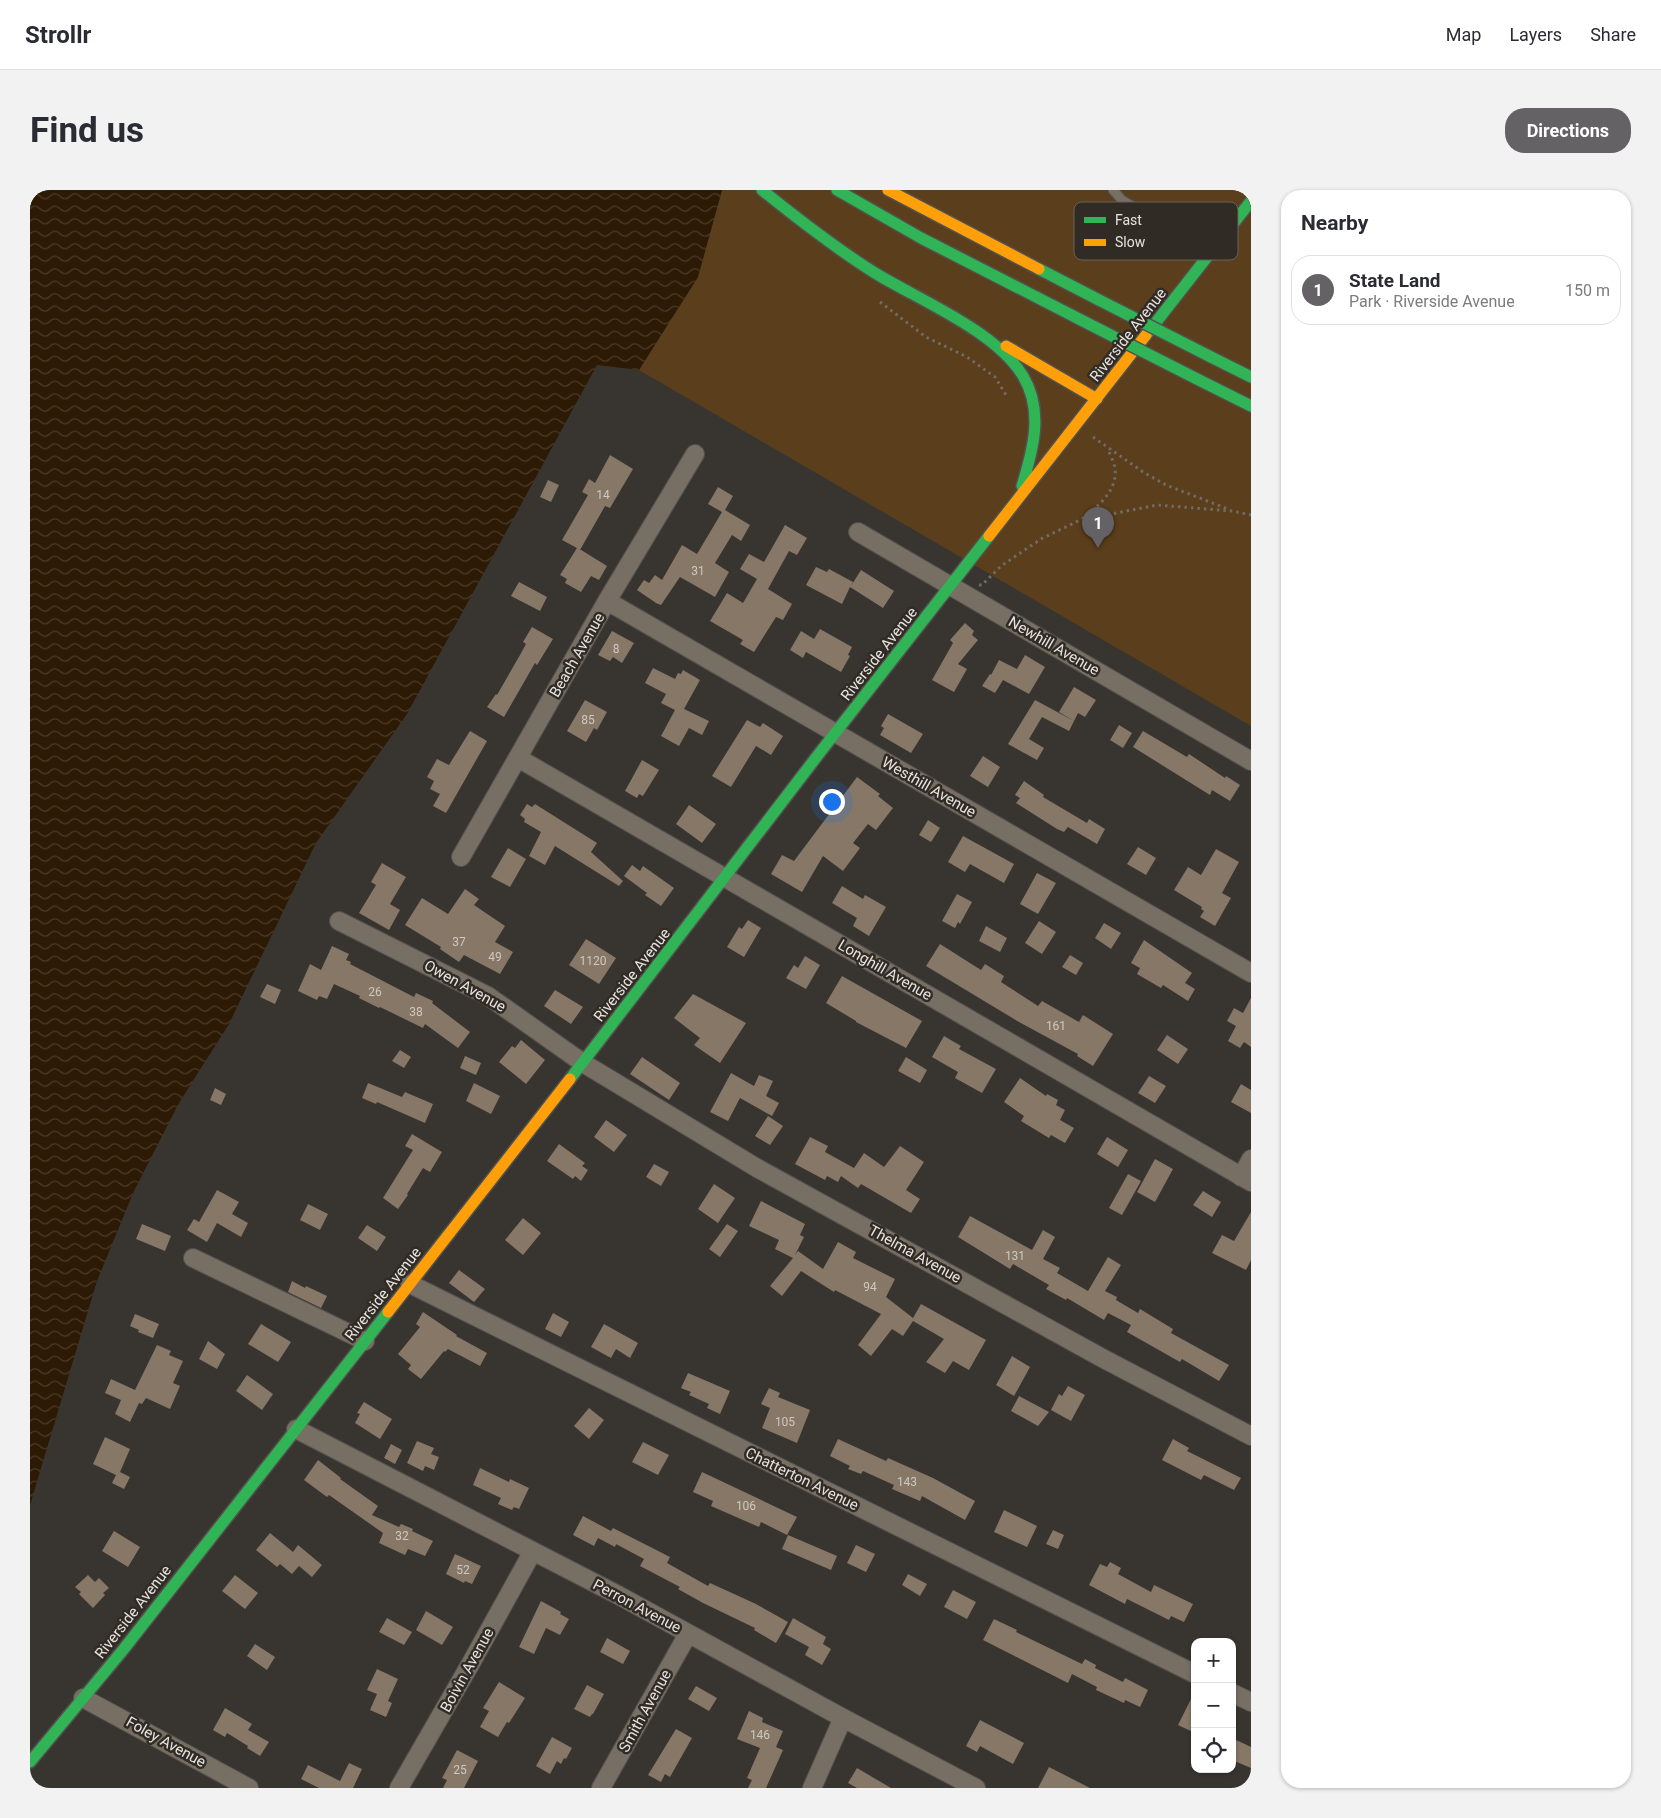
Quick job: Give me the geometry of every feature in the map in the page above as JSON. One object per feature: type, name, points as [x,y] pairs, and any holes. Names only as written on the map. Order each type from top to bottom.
[{"type":"main road","points":[[762,190],[838,248],[994,344],[1011,359],[1023,376],[1032,396],[1036,430],[1030,460],[1018,500]]},
{"type":"main road","points":[[837,190],[939,247],[1251,406]]},
{"type":"main road","points":[[888,190],[1251,377]]},
{"type":"main road","name":"Riverside Avenue","points":[[1238,218],[1251,201]]},
{"type":"main road","points":[[1238,226],[1251,218]]},
{"type":"main road","name":"Riverside Avenue","points":[[30,1762],[296,1429],[583,1063],[836,733],[1206,260]]},
{"type":"main road","points":[[952,318],[1013,349],[1097,399]]},
{"type":"main road","points":[[1211,357],[1251,370]]},
{"type":"street","name":"Beach Avenue","points":[[461,857],[695,454]]},
{"type":"street","name":"Newhill Avenue","points":[[858,532],[1251,760]]},
{"type":"street","name":"Westhill Avenue","points":[[608,601],[1251,973]]},
{"type":"street","name":"Longhill Avenue","points":[[518,758],[1246,1179]]},
{"type":"street","name":"Owen Avenue","points":[[339,921],[488,996],[583,1063]]},
{"type":"street","name":"Thelma Avenue","points":[[583,1063],[757,1168],[1104,1359],[1251,1436]]},
{"type":"street","points":[[1246,1179],[1251,1159]]},
{"type":"street","points":[[193,1258],[365,1341]]},
{"type":"street","name":"Chatterton Avenue","points":[[410,1284],[1191,1672]]},
{"type":"street","name":"Perron Avenue","points":[[296,1429],[533,1551],[976,1788]]},
{"type":"street","name":"Boivin Avenue","points":[[399,1788],[533,1551]]},
{"type":"street","name":"Smith Avenue","points":[[601,1788],[688,1634]]},
{"type":"street","points":[[1236,1695],[1251,1702]]},
{"type":"street","name":"Foley Avenue","points":[[83,1698],[249,1788]]},
{"type":"street","points":[[812,1788],[843,1718]]},
{"type":"lane","points":[[1113,190],[1125,202]]},
{"type":"path","points":[[879,302],[926,337],[968,357],[996,377],[1011,403]]},
{"type":"path","points":[[1076,425],[1108,449],[1166,485],[1233,511]]},
{"type":"path","points":[[950,586],[982,585],[1001,566],[1040,539],[1080,520],[1101,503],[1112,487],[1115,470],[1108,449]]},
{"type":"path","points":[[1080,520],[1157,505],[1233,511],[1251,515]]},
{"type":"shaded area","points":[[722,190],[1251,190],[1251,726],[639,370],[698,277]]},
{"type":"water","points":[[30,190],[722,190],[698,277],[639,370],[597,365],[407,714],[316,843],[229,1024],[179,1103],[134,1191],[97,1281],[30,1505]]},
{"type":"building","points":[[610,455],[633,469],[610,508],[605,506],[580,549],[607,566],[599,580],[591,576],[581,592],[565,583],[567,579],[560,575],[577,548],[562,540],[588,495],[582,492],[589,479],[595,483]]},
{"type":"building","points":[[548,480],[559,485],[551,502],[540,497]]},
{"type":"building","points":[[718,487],[733,496],[725,510],[750,525],[741,541],[732,535],[715,563],[729,572],[715,597],[680,577],[661,605],[656,603],[637,590],[644,580],[649,583],[655,575],[662,580],[682,545],[697,554],[722,512],[708,504]]},
{"type":"building","points":[[785,525],[807,538],[797,555],[789,551],[768,589],[792,604],[783,620],[776,617],[754,652],[740,644],[743,640],[710,621],[727,593],[743,603],[757,579],[740,569],[749,554],[764,562]]},
{"type":"building","points":[[816,567],[827,572],[829,569],[853,582],[851,586],[861,570],[894,591],[883,608],[850,587],[842,604],[806,585]]},
{"type":"building","points":[[519,582],[547,597],[540,611],[511,596]]},
{"type":"building","points":[[965,623],[974,631],[972,635],[978,640],[958,664],[967,669],[954,692],[932,680],[953,643],[950,640]]},
{"type":"building","points":[[532,627],[553,639],[537,665],[535,663],[504,717],[487,707],[497,695],[520,655],[526,644],[523,642]]},
{"type":"building","points":[[820,629],[852,647],[848,655],[850,656],[841,672],[806,652],[803,658],[790,650],[801,631],[814,639]]},
{"type":"building","points":[[612,631],[634,643],[622,663],[613,657],[610,661],[598,655]]},
{"type":"building","points":[[1025,655],[1045,667],[1029,694],[1003,680],[995,693],[982,686],[991,675],[999,660],[1017,669]]},
{"type":"building","points":[[653,668],[675,679],[678,673],[681,674],[683,670],[700,680],[684,709],[709,721],[702,735],[689,728],[679,746],[661,736],[675,710],[661,703],[666,694],[645,683]]},
{"type":"building","points":[[1074,687],[1096,700],[1085,717],[1078,713],[1074,721],[1059,712]]},
{"type":"building","points":[[585,700],[607,712],[597,730],[594,728],[586,742],[567,731]]},
{"type":"building","points":[[1035,700],[1074,721],[1069,731],[1042,717],[1029,739],[1044,748],[1037,760],[1008,744]]},
{"type":"building","points":[[888,714],[923,734],[911,753],[880,735],[884,728],[881,726]]},
{"type":"building","points":[[747,720],[760,727],[763,723],[783,736],[771,755],[756,746],[731,787],[712,776]]},
{"type":"building","points":[[1119,725],[1132,733],[1123,748],[1110,740]]},
{"type":"building","points":[[470,731],[487,741],[446,813],[433,806],[440,794],[430,789],[434,781],[427,777],[437,759],[449,765]]},
{"type":"building","points":[[1143,731],[1187,757],[1189,754],[1225,778],[1226,776],[1240,785],[1230,801],[1212,790],[1210,795],[1133,747]]},
{"type":"building","points":[[983,756],[1000,767],[988,787],[970,776]]},
{"type":"building","points":[[642,760],[659,770],[643,796],[639,794],[637,798],[625,791]]},
{"type":"building","points":[[857,777],[880,794],[878,796],[893,808],[876,830],[868,824],[853,843],[860,848],[843,871],[823,856],[802,892],[771,874],[782,855],[794,861]]},
{"type":"building","points":[[1024,781],[1044,795],[1043,797],[1087,823],[1089,819],[1105,829],[1097,844],[1068,827],[1064,832],[1057,829],[1016,803],[1020,798],[1015,795]]},
{"type":"building","points":[[527,804],[532,807],[535,804],[597,843],[591,852],[623,881],[619,886],[555,846],[545,865],[529,856],[541,832],[524,822],[525,819],[520,815]]},
{"type":"building","points":[[689,805],[716,824],[702,843],[676,824]]},
{"type":"building","points":[[928,820],[940,828],[931,842],[919,835]]},
{"type":"building","points":[[963,836],[1014,864],[1004,883],[970,864],[965,872],[948,862]]},
{"type":"building","points":[[1138,847],[1156,858],[1146,875],[1127,864]]},
{"type":"building","points":[[508,848],[526,859],[510,887],[491,877]]},
{"type":"building","points":[[1216,849],[1239,862],[1222,893],[1231,898],[1215,926],[1200,917],[1204,911],[1201,909],[1202,907],[1174,890],[1188,867],[1201,875]]},
{"type":"building","points":[[382,863],[406,877],[390,904],[400,910],[389,930],[359,913],[376,885],[371,882]]},
{"type":"building","points":[[632,865],[640,871],[643,866],[674,888],[661,906],[645,895],[647,893],[624,876]]},
{"type":"building","points":[[1037,873],[1056,883],[1038,914],[1020,904]]},
{"type":"building","points":[[842,886],[863,899],[865,895],[886,907],[869,936],[853,926],[857,918],[832,903]]},
{"type":"building","points":[[465,889],[479,899],[474,905],[505,926],[495,942],[513,952],[500,974],[464,955],[459,962],[440,949],[441,947],[405,925],[422,898],[448,914]]},
{"type":"building","points":[[957,894],[972,902],[960,924],[958,922],[955,928],[942,921]]},
{"type":"building","points":[[748,920],[761,928],[744,957],[727,947],[739,927],[742,929]]},
{"type":"building","points":[[1039,921],[1056,932],[1042,954],[1025,943]]},
{"type":"building","points":[[1104,923],[1121,933],[1111,949],[1095,938]]},
{"type":"building","points":[[986,926],[1007,938],[1000,952],[979,941]]},
{"type":"building","points":[[586,939],[616,958],[599,984],[569,965]]},
{"type":"building","points":[[1144,940],[1192,973],[1185,983],[1195,989],[1188,1001],[1163,985],[1161,988],[1137,974],[1140,968],[1131,963]]},
{"type":"building","points":[[940,944],[981,970],[985,964],[1004,976],[1001,982],[1038,1006],[1042,1001],[1079,1022],[1083,1015],[1113,1034],[1093,1066],[1077,1056],[1078,1054],[1019,1022],[926,966]]},
{"type":"building","points":[[332,946],[349,954],[346,960],[351,962],[350,964],[414,997],[416,993],[433,1001],[432,1003],[470,1032],[458,1048],[425,1024],[423,1028],[379,1008],[359,998],[360,996],[334,984],[327,999],[319,996],[317,1000],[298,991],[310,964],[321,970]]},
{"type":"building","points":[[1070,955],[1083,963],[1076,975],[1062,967]]},
{"type":"building","points":[[805,956],[820,965],[806,989],[786,978],[794,965],[798,968]]},
{"type":"building","points":[[842,976],[922,1021],[906,1048],[856,1022],[826,1003]]},
{"type":"building","points":[[267,984],[281,990],[275,1004],[260,997]]},
{"type":"building","points":[[555,990],[583,1007],[571,1024],[544,1006]]},
{"type":"building","points":[[693,994],[746,1023],[720,1063],[694,1045],[700,1038],[674,1018]]},
{"type":"building","points":[[1251,998],[1251,1047],[1244,1042],[1240,1048],[1228,1041],[1236,1026],[1227,1021],[1234,1008],[1243,1013]]},
{"type":"building","points":[[1167,1035],[1188,1049],[1178,1064],[1157,1050]]},
{"type":"building","points":[[944,1036],[961,1046],[959,1049],[996,1069],[982,1093],[955,1078],[958,1072],[932,1057]]},
{"type":"building","points":[[521,1040],[545,1060],[526,1084],[499,1062],[512,1046],[515,1048]]},
{"type":"building","points":[[400,1050],[411,1057],[404,1068],[392,1061]]},
{"type":"building","points":[[465,1056],[481,1063],[476,1075],[460,1068]]},
{"type":"building","points":[[642,1057],[680,1083],[669,1100],[630,1074]]},
{"type":"building","points":[[906,1057],[927,1070],[920,1083],[898,1071]]},
{"type":"building","points":[[731,1073],[754,1086],[759,1075],[773,1081],[766,1096],[779,1103],[772,1116],[740,1098],[728,1121],[710,1112]]},
{"type":"building","points":[[1149,1076],[1166,1086],[1155,1103],[1138,1093]]},
{"type":"building","points":[[1020,1078],[1046,1096],[1047,1094],[1058,1100],[1056,1105],[1065,1110],[1060,1120],[1074,1128],[1065,1143],[1051,1135],[1049,1138],[1021,1121],[1024,1116],[1004,1102]]},
{"type":"building","points":[[368,1083],[402,1097],[405,1092],[433,1104],[425,1123],[377,1102],[376,1104],[362,1098]]},
{"type":"building","points":[[474,1083],[500,1096],[491,1114],[466,1101]]},
{"type":"building","points":[[1241,1084],[1251,1090],[1251,1113],[1231,1102]]},
{"type":"building","points":[[215,1088],[226,1094],[221,1105],[210,1100]]},
{"type":"building","points":[[768,1116],[783,1126],[770,1145],[755,1136]]},
{"type":"building","points":[[606,1120],[627,1135],[614,1152],[594,1137]]},
{"type":"building","points":[[412,1134],[442,1152],[430,1172],[423,1168],[398,1209],[383,1198],[413,1150],[405,1146]]},
{"type":"building","points":[[810,1137],[828,1146],[825,1152],[854,1168],[864,1153],[884,1167],[900,1146],[924,1162],[906,1190],[920,1199],[911,1213],[861,1184],[858,1188],[841,1176],[838,1182],[827,1176],[825,1180],[795,1164]]},
{"type":"building","points":[[1107,1137],[1128,1150],[1118,1167],[1097,1154]]},
{"type":"building","points":[[559,1144],[585,1163],[582,1166],[588,1170],[581,1181],[575,1176],[573,1179],[547,1161]]},
{"type":"building","points":[[1155,1159],[1173,1169],[1155,1202],[1137,1192]]},
{"type":"building","points":[[654,1164],[669,1172],[661,1186],[646,1177]]},
{"type":"building","points":[[1128,1174],[1141,1181],[1122,1215],[1109,1208]]},
{"type":"building","points":[[714,1184],[735,1198],[718,1223],[698,1209]]},
{"type":"building","points":[[217,1190],[239,1202],[232,1214],[248,1223],[241,1237],[217,1223],[207,1242],[187,1230],[194,1219],[199,1222]]},
{"type":"building","points":[[1203,1191],[1221,1202],[1212,1217],[1193,1205]]},
{"type":"building","points":[[761,1201],[805,1224],[800,1235],[804,1237],[795,1255],[798,1251],[823,1269],[838,1242],[856,1252],[853,1258],[895,1279],[886,1297],[913,1318],[921,1304],[986,1340],[969,1370],[953,1361],[945,1373],[926,1362],[944,1339],[913,1321],[903,1336],[892,1329],[871,1356],[858,1345],[881,1314],[835,1290],[834,1292],[801,1271],[782,1296],[770,1286],[793,1258],[775,1249],[779,1240],[749,1226]]},
{"type":"building","points":[[308,1204],[328,1214],[320,1230],[300,1220]]},
{"type":"building","points":[[1251,1212],[1251,1260],[1246,1270],[1212,1253],[1222,1235],[1234,1241]]},
{"type":"building","points":[[970,1216],[1032,1250],[1043,1230],[1055,1237],[1043,1259],[1060,1268],[1057,1273],[1088,1291],[1108,1257],[1121,1265],[1105,1291],[1117,1297],[1116,1300],[1138,1313],[1140,1309],[1173,1329],[1171,1333],[1229,1365],[1219,1381],[1182,1359],[1180,1362],[1127,1332],[1131,1325],[1108,1313],[1104,1320],[1067,1298],[1066,1300],[1046,1289],[1049,1285],[1013,1264],[1010,1269],[958,1237]]},
{"type":"building","points":[[523,1218],[541,1233],[523,1255],[505,1240]]},
{"type":"building","points":[[142,1224],[171,1236],[165,1251],[136,1239]]},
{"type":"building","points":[[727,1224],[738,1231],[720,1257],[709,1249]]},
{"type":"building","points":[[367,1225],[386,1237],[377,1251],[358,1238]]},
{"type":"building","points":[[459,1270],[485,1289],[474,1302],[449,1283]]},
{"type":"building","points":[[292,1281],[327,1296],[321,1308],[288,1292]]},
{"type":"building","points":[[423,1312],[456,1336],[487,1353],[480,1366],[448,1349],[444,1351],[421,1379],[408,1369],[411,1365],[398,1354],[420,1327],[416,1324]]},
{"type":"building","points":[[553,1313],[569,1322],[561,1337],[545,1329]]},
{"type":"building","points":[[135,1314],[159,1324],[153,1338],[138,1332],[139,1330],[130,1326]]},
{"type":"building","points":[[261,1324],[291,1342],[278,1362],[248,1344]]},
{"type":"building","points":[[604,1324],[638,1343],[630,1358],[616,1349],[611,1358],[591,1347]]},
{"type":"building","points":[[208,1341],[225,1354],[217,1369],[199,1359]]},
{"type":"building","points":[[157,1345],[171,1351],[169,1355],[183,1361],[173,1383],[180,1386],[170,1409],[146,1398],[142,1404],[139,1403],[130,1422],[115,1414],[121,1400],[105,1393],[111,1379],[135,1390]]},
{"type":"building","points":[[1012,1356],[1030,1367],[1014,1396],[996,1385]]},
{"type":"building","points":[[688,1373],[730,1391],[720,1414],[707,1408],[709,1404],[689,1395],[691,1392],[681,1388]]},
{"type":"building","points":[[247,1375],[273,1394],[262,1410],[236,1391]]},
{"type":"building","points":[[1068,1386],[1085,1395],[1071,1421],[1051,1410],[1059,1394],[1062,1396]]},
{"type":"building","points":[[769,1388],[780,1393],[778,1397],[810,1410],[797,1443],[762,1428],[770,1408],[761,1404]]},
{"type":"building","points":[[1019,1396],[1049,1412],[1038,1426],[1011,1411]]},
{"type":"building","points":[[364,1402],[392,1419],[380,1439],[355,1423],[360,1414],[357,1413]]},
{"type":"building","points":[[589,1408],[604,1420],[589,1439],[574,1426]]},
{"type":"building","points":[[105,1437],[130,1449],[120,1472],[130,1477],[124,1489],[112,1483],[116,1475],[93,1464]]},
{"type":"building","points":[[838,1439],[886,1461],[888,1458],[933,1478],[975,1501],[965,1520],[922,1496],[920,1501],[892,1489],[894,1485],[863,1471],[861,1474],[848,1469],[850,1466],[830,1456]]},
{"type":"building","points":[[1173,1439],[1189,1448],[1187,1451],[1241,1478],[1234,1490],[1204,1475],[1201,1480],[1162,1460]]},
{"type":"building","points":[[417,1441],[434,1448],[431,1454],[439,1457],[434,1470],[425,1466],[423,1471],[407,1463]]},
{"type":"building","points":[[643,1442],[669,1455],[658,1475],[632,1462]]},
{"type":"building","points":[[391,1444],[402,1450],[395,1464],[384,1458]]},
{"type":"building","points":[[318,1460],[340,1479],[378,1506],[372,1515],[399,1527],[401,1524],[413,1529],[412,1531],[433,1541],[425,1556],[408,1549],[405,1555],[379,1543],[383,1533],[304,1480]]},
{"type":"building","points":[[480,1468],[509,1482],[510,1479],[529,1488],[519,1509],[514,1507],[512,1510],[498,1504],[501,1498],[473,1485]]},
{"type":"building","points":[[702,1472],[797,1517],[787,1535],[761,1522],[759,1527],[711,1506],[713,1501],[693,1492]]},
{"type":"building","points":[[1004,1510],[1037,1526],[1027,1547],[994,1532]]},
{"type":"building","points":[[583,1516],[611,1531],[613,1528],[670,1557],[667,1563],[708,1586],[710,1583],[756,1604],[788,1622],[776,1643],[754,1630],[755,1628],[703,1603],[678,1589],[680,1587],[640,1566],[644,1559],[616,1544],[615,1547],[598,1538],[594,1546],[573,1535]]},
{"type":"building","points":[[1053,1530],[1064,1535],[1058,1549],[1046,1544]]},
{"type":"building","points":[[114,1531],[140,1547],[128,1567],[102,1551]]},
{"type":"building","points":[[270,1533],[293,1552],[298,1545],[322,1565],[312,1577],[299,1566],[292,1574],[280,1564],[277,1567],[256,1550]]},
{"type":"building","points":[[788,1535],[837,1556],[831,1570],[782,1549]]},
{"type":"building","points":[[856,1545],[875,1554],[866,1572],[847,1563]]},
{"type":"building","points":[[455,1554],[481,1566],[472,1584],[465,1581],[464,1583],[446,1574]]},
{"type":"building","points":[[1110,1562],[1121,1568],[1118,1574],[1151,1592],[1154,1585],[1193,1604],[1184,1622],[1171,1616],[1169,1620],[1127,1599],[1125,1604],[1089,1585],[1100,1564],[1107,1567]]},
{"type":"building","points":[[908,1574],[927,1584],[920,1596],[902,1585]]},
{"type":"building","points":[[88,1575],[95,1582],[99,1578],[109,1588],[103,1593],[105,1595],[93,1608],[79,1594],[81,1592],[75,1587]]},
{"type":"building","points":[[235,1575],[258,1593],[245,1609],[222,1591]]},
{"type":"building","points":[[953,1590],[976,1602],[967,1619],[944,1607]]},
{"type":"building","points":[[541,1601],[561,1612],[560,1614],[569,1619],[560,1635],[546,1628],[534,1654],[519,1647]]},
{"type":"building","points":[[426,1611],[453,1627],[442,1645],[416,1630]]},
{"type":"building","points":[[387,1618],[412,1632],[404,1645],[379,1632]]},
{"type":"building","points":[[793,1618],[826,1637],[823,1644],[831,1649],[822,1665],[805,1655],[809,1647],[785,1634]]},
{"type":"building","points":[[994,1619],[1017,1630],[1016,1632],[1082,1664],[1085,1659],[1096,1665],[1095,1668],[1123,1682],[1125,1678],[1148,1690],[1140,1707],[1125,1700],[1124,1703],[1096,1690],[1097,1687],[1072,1674],[1068,1683],[983,1640]]},
{"type":"building","points":[[607,1638],[630,1651],[623,1664],[600,1652]]},
{"type":"building","points":[[255,1644],[275,1657],[267,1670],[247,1656]]},
{"type":"building","points":[[377,1669],[398,1679],[388,1701],[392,1703],[386,1717],[370,1710],[377,1694],[367,1690]]},
{"type":"building","points":[[499,1682],[525,1698],[498,1737],[480,1727],[489,1711],[483,1708]]},
{"type":"building","points":[[587,1685],[604,1694],[590,1717],[574,1709]]},
{"type":"building","points":[[696,1686],[717,1698],[709,1711],[688,1699]]},
{"type":"building","points":[[1191,1699],[1191,1731],[1178,1725]]},
{"type":"building","points":[[225,1708],[252,1724],[248,1730],[269,1742],[260,1756],[227,1733],[225,1737],[213,1730]]},
{"type":"building","points":[[749,1711],[763,1718],[762,1722],[783,1731],[776,1747],[783,1750],[766,1788],[748,1788],[752,1780],[747,1778],[760,1748],[737,1739]]},
{"type":"building","points":[[980,1720],[1024,1743],[1013,1764],[980,1746],[977,1752],[966,1746]]},
{"type":"building","points":[[676,1729],[692,1738],[670,1777],[665,1774],[661,1782],[648,1775]]},
{"type":"building","points":[[552,1737],[572,1748],[561,1764],[557,1761],[550,1774],[536,1766]]},
{"type":"building","points":[[1236,1740],[1251,1747],[1251,1768],[1236,1762]]},
{"type":"building","points":[[457,1750],[478,1761],[464,1788],[443,1788],[447,1780],[442,1778]]},
{"type":"building","points":[[349,1763],[362,1769],[353,1788],[319,1788],[301,1779],[308,1765],[340,1781]]},
{"type":"building","points":[[1049,1767],[1090,1788],[1038,1788]]},
{"type":"building","points":[[857,1768],[891,1788],[857,1788],[848,1783]]},
{"type":"traffic: fast","points":[[762,190],[846,254],[875,273],[976,331],[1011,360],[1023,376],[1029,389],[1035,417],[1033,445],[1022,486]]},
{"type":"traffic: fast","points":[[837,190],[921,238],[1083,321]]},
{"type":"traffic: fast","points":[[1238,218],[1251,201]]},
{"type":"traffic: fast","points":[[1146,335],[1205,260]]},
{"type":"traffic: fast","points":[[1039,269],[1099,300]]},
{"type":"traffic: fast","points":[[1099,300],[1211,357]]},
{"type":"traffic: fast","points":[[1083,321],[1195,378]]},
{"type":"traffic: fast","points":[[1211,357],[1251,377]]},
{"type":"traffic: fast","points":[[1195,378],[1251,406]]},
{"type":"traffic: fast","points":[[570,1079],[818,755],[989,536]]},
{"type":"traffic: fast","points":[[30,1762],[123,1650],[388,1312]]},
{"type":"traffic: slow","points":[[888,190],[1039,269]]},
{"type":"traffic: slow","points":[[989,536],[1146,335]]},
{"type":"traffic: slow","points":[[1006,346],[1097,399]]},
{"type":"traffic: slow","points":[[388,1312],[570,1079]]},
{"type":"place","name":"State Land","points":[[1098,548]]}]
